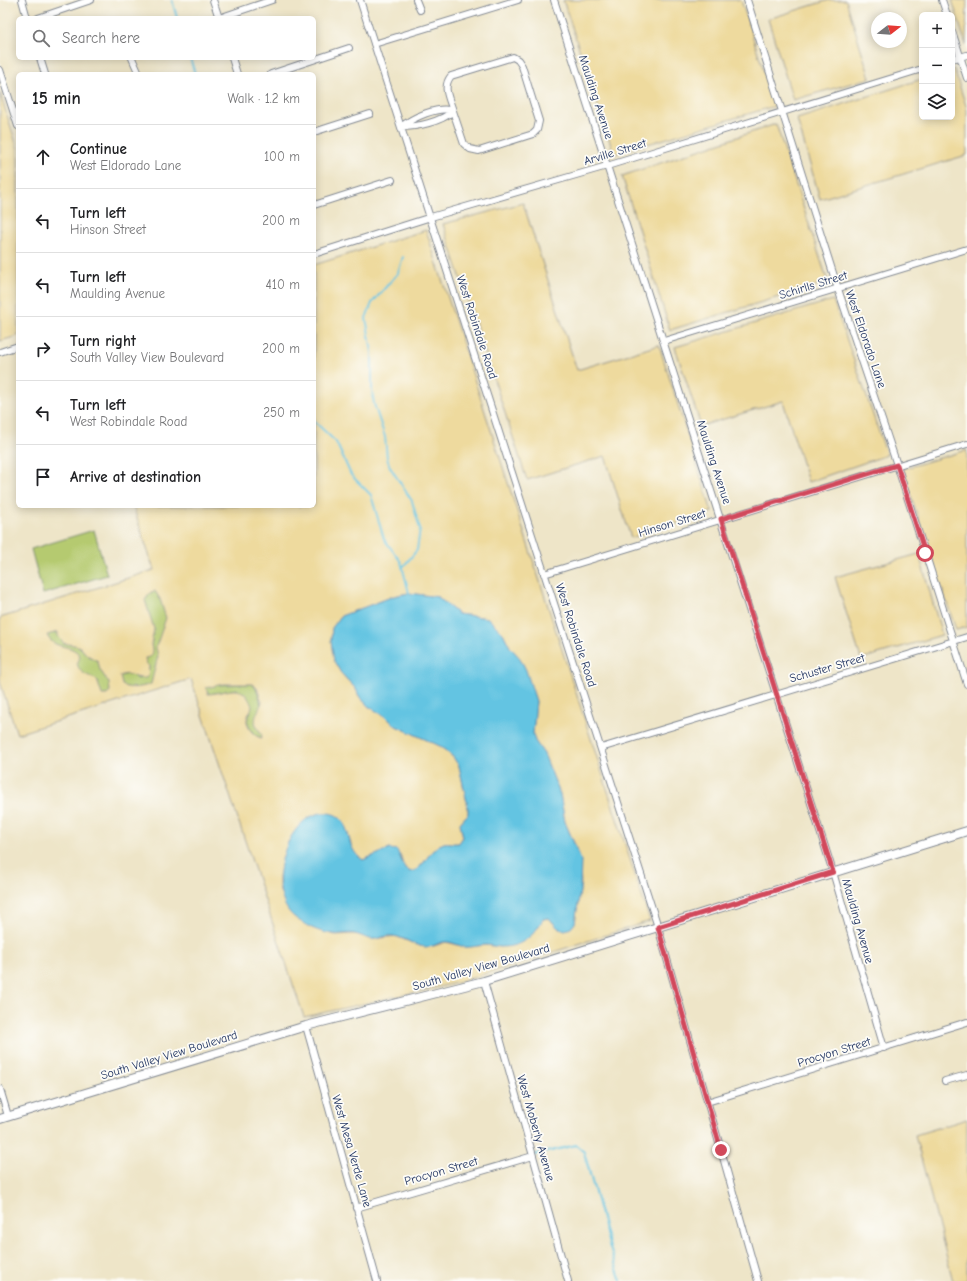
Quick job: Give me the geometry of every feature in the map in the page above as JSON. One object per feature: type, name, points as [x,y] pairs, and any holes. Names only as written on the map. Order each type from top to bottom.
[{"type":"main road","name":"South Valley View Boulevard","points":[[4,1117],[306,1026],[484,981],[967,831]]},
{"type":"street","points":[[22,0],[26,16]]},
{"type":"street","points":[[44,16],[91,0]]},
{"type":"street","points":[[213,0],[218,16]]},
{"type":"street","points":[[225,16],[272,0]]},
{"type":"street","name":"West Robindale Road","points":[[360,0],[658,927],[758,1281]]},
{"type":"street","points":[[416,0],[420,10]]},
{"type":"street","points":[[374,44],[518,0]]},
{"type":"street","name":"Maulding Avenue","points":[[554,0],[833,872],[884,1048]]},
{"type":"street","name":"West Eldorado Lane","points":[[747,0],[838,289],[897,465],[967,684]]},
{"type":"street","points":[[942,0],[946,12]]},
{"type":"street","points":[[955,41],[967,78]]},
{"type":"street","points":[[316,59],[349,48]]},
{"type":"street","points":[[955,59],[967,55]]},
{"type":"street","points":[[401,127],[411,119],[446,108],[453,111],[464,144],[470,149],[479,151],[533,134],[537,130],[539,121],[522,66],[518,60],[513,57],[451,76],[447,81],[446,89],[453,111]]},
{"type":"street","points":[[41,60],[44,72]]},
{"type":"street","points":[[133,60],[138,72]]},
{"type":"street","points":[[233,60],[236,72]]},
{"type":"street","points":[[277,72],[313,60]]},
{"type":"street","points":[[0,70],[16,118]]},
{"type":"street","name":"Arville Street","points":[[316,253],[431,217],[607,166],[919,70]]},
{"type":"street","points":[[316,131],[370,114]]},
{"type":"street","points":[[316,205],[392,180]]},
{"type":"street","name":"Schirlls Street","points":[[664,341],[967,249]]},
{"type":"street","points":[[0,352],[16,347]]},
{"type":"street","name":"Hinson Street","points":[[544,574],[967,444]]},
{"type":"street","name":"Schuster Street","points":[[600,748],[967,637]]},
{"type":"street","name":"West Moberly Avenue","points":[[484,981],[568,1281]]},
{"type":"street","name":"Procyon Street","points":[[708,1102],[967,1022]]},
{"type":"street","name":"West Mesa Verde Lane","points":[[306,1026],[377,1281]]},
{"type":"street","points":[[945,1081],[967,1075]]},
{"type":"street","points":[[0,1089],[4,1117]]},
{"type":"street","name":"Procyon Street","points":[[356,1208],[533,1156]]},
{"type":"green space","points":[[94,530],[107,575],[43,594],[31,549]]},
{"type":"green space","points":[[155,591],[160,599],[166,618],[158,643],[158,662],[151,684],[136,688],[125,687],[122,685],[120,676],[129,674],[138,679],[148,676],[149,666],[146,663],[145,658],[152,649],[151,645],[154,629],[145,600],[151,592]]},
{"type":"green space","points":[[58,632],[67,643],[79,646],[87,655],[98,661],[100,670],[109,683],[110,691],[107,695],[102,695],[97,680],[87,676],[79,670],[72,649],[54,643],[47,635]]},
{"type":"green space","points":[[252,684],[259,695],[262,738],[256,736],[251,729],[247,720],[251,711],[237,689],[209,694],[206,688],[218,685]]},
{"type":"sand","points":[[563,0],[741,0],[775,106],[614,154]]},
{"type":"sand","points":[[829,0],[846,0],[870,78],[793,100],[768,19]]},
{"type":"sand","points":[[952,0],[967,0],[966,45]]},
{"type":"sand","points":[[955,72],[967,109],[967,155],[820,199],[797,119],[919,80],[919,120],[955,120]]},
{"type":"sand","points":[[0,93],[16,143],[16,337],[0,341]]},
{"type":"sand","points":[[776,124],[828,282],[670,330],[622,176]]},
{"type":"sand","points":[[523,203],[577,370],[659,345],[712,512],[631,538],[605,456],[527,480],[443,224]]},
{"type":"sand","points":[[426,230],[650,921],[457,983],[304,1017],[191,679],[17,734],[0,682],[0,618],[154,570],[134,508],[316,508],[316,264]],"holes":[[[155,591],[160,599],[166,618],[156,647],[158,656],[151,684],[136,688],[125,687],[122,685],[120,676],[127,674],[140,678],[148,677],[149,666],[146,663],[145,658],[150,657],[153,654],[151,645],[154,629],[145,600],[151,592]],[[408,593],[438,597],[458,614],[488,618],[503,633],[510,647],[523,664],[536,701],[533,734],[535,741],[544,754],[560,794],[565,822],[579,854],[581,883],[575,923],[558,928],[549,918],[543,919],[500,947],[486,945],[466,947],[446,942],[434,946],[420,946],[395,936],[375,939],[355,934],[335,935],[308,926],[285,902],[279,889],[279,876],[288,842],[296,830],[306,822],[347,830],[353,852],[363,860],[390,849],[401,856],[404,866],[411,872],[416,870],[434,849],[444,843],[459,843],[463,837],[460,823],[468,814],[468,807],[459,766],[453,757],[440,746],[396,726],[386,717],[368,706],[359,696],[356,689],[341,673],[334,661],[331,641],[332,628],[341,616],[394,596]],[[58,632],[58,636],[63,643],[79,646],[87,655],[98,661],[100,670],[109,683],[110,691],[107,695],[102,695],[97,680],[83,673],[79,668],[77,664],[80,657],[77,652],[56,644],[47,635]],[[223,684],[252,684],[257,688],[262,702],[256,714],[255,721],[262,738],[253,734],[249,728],[247,719],[252,706],[244,693],[234,690],[208,694],[206,688]]]},
{"type":"sand","points":[[833,300],[887,455],[808,482],[783,401],[701,426],[675,347]]},
{"type":"sand","points":[[967,450],[967,627],[956,630],[902,469]]},
{"type":"sand","points":[[919,554],[942,635],[861,659],[835,577]]},
{"type":"sand","points":[[967,1119],[967,1281],[953,1281],[915,1135]]},
{"type":"water","points":[[409,593],[438,597],[458,614],[488,618],[503,633],[510,647],[520,658],[526,670],[536,701],[533,734],[535,741],[544,754],[560,794],[565,822],[581,860],[580,891],[575,923],[571,928],[565,930],[558,928],[549,918],[543,919],[536,931],[521,943],[515,945],[501,947],[486,945],[467,947],[444,942],[423,947],[402,938],[393,936],[372,939],[352,933],[337,934],[323,932],[312,928],[297,919],[293,916],[284,903],[280,886],[281,867],[285,849],[293,833],[305,821],[318,814],[333,814],[339,817],[346,828],[353,849],[363,860],[390,849],[397,850],[405,869],[411,872],[416,870],[424,862],[434,849],[444,843],[459,843],[463,837],[460,823],[468,814],[468,807],[459,766],[453,757],[440,746],[396,726],[386,717],[368,706],[359,696],[356,689],[341,673],[334,661],[331,641],[332,628],[341,616],[394,596]]},
{"type":"waterway","points":[[172,0],[176,16]]},
{"type":"waterway","points":[[191,60],[194,72]]},
{"type":"waterway","points":[[403,257],[398,273],[372,303],[366,318],[372,352],[372,391],[374,404],[385,437],[387,458],[390,467],[412,501],[420,529],[417,550],[403,567]]},
{"type":"waterway","points":[[316,423],[336,442],[351,475],[371,495],[384,539],[401,562],[409,593]]},
{"type":"waterway","points":[[534,1155],[576,1145],[584,1152],[610,1248],[621,1281]]},
{"type":"route","points":[[721,1150],[658,927],[833,872],[721,519],[897,465],[925,553]]}]
